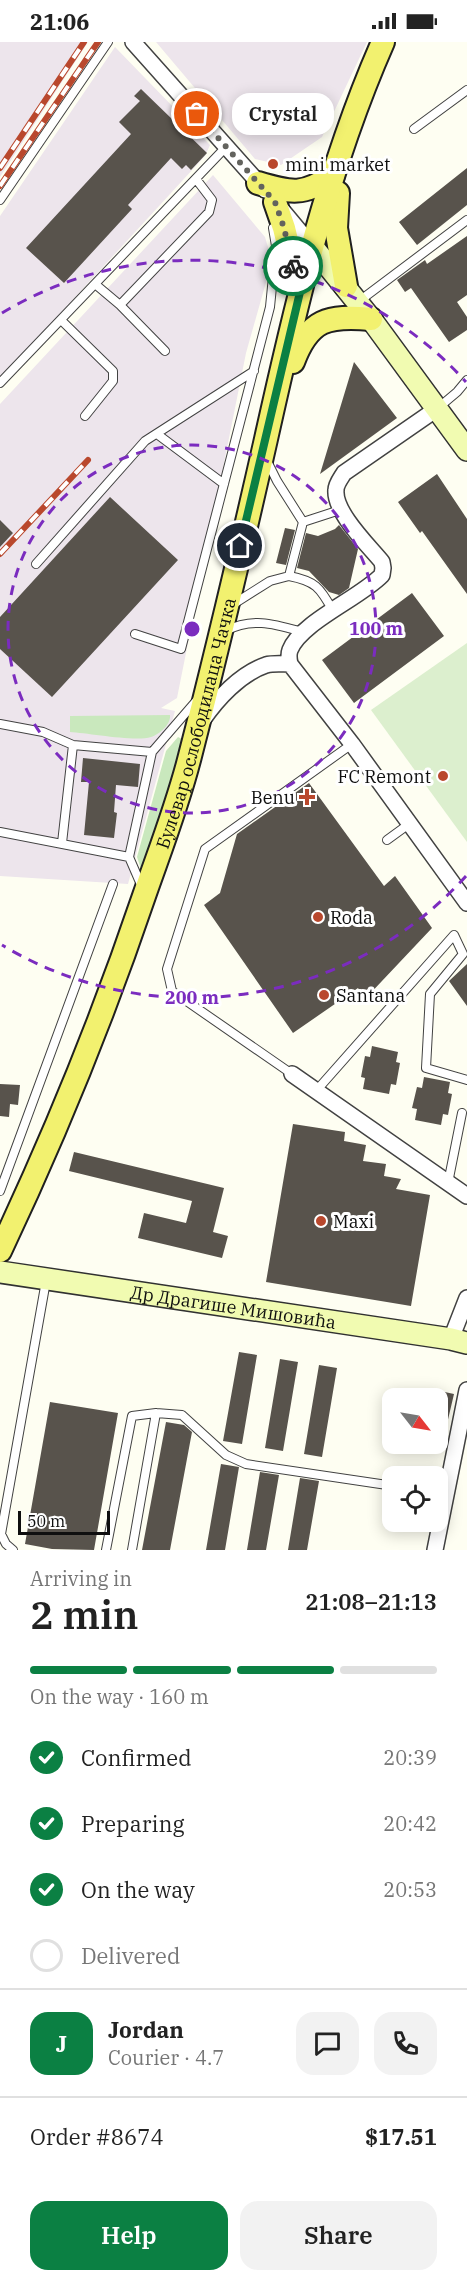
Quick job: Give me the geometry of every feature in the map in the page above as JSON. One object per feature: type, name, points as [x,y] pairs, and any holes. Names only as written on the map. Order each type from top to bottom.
[{"type":"main road","name":"Булевар ослободилаца Чачка","points":[[0,1251],[75,1083],[115,981],[183,781],[221,633],[278,382],[312,246],[362,91],[383,42]]},
{"type":"main road","points":[[300,292],[284,228],[267,193],[298,192],[315,186],[336,168]]},
{"type":"main road","points":[[336,168],[336,228],[358,303]]},
{"type":"main road","points":[[312,246],[438,408],[467,450]]},
{"type":"main road","points":[[278,382],[288,371],[304,336],[321,323],[338,318],[358,303]]},
{"type":"main road","name":"Др Драгише Мишовића","points":[[0,1272],[459,1341]]},
{"type":"street","points":[[136,44],[312,246]]},
{"type":"street","points":[[438,408],[344,473],[336,492],[340,510],[382,562],[382,574],[304,632],[293,644],[289,653],[290,664],[352,744],[467,903]]},
{"type":"street","points":[[197,728],[218,701],[242,680],[268,664],[290,664]]},
{"type":"street","points":[[292,1074],[467,1196]]},
{"type":"street","points":[[459,1341],[467,1298]]},
{"type":"street","points":[[435,1550],[467,1390]]},
{"type":"lane","points":[[0,201],[108,42]]},
{"type":"lane","points":[[414,129],[467,90]]},
{"type":"lane","points":[[0,383],[226,147]]},
{"type":"lane","points":[[120,305],[209,212],[212,200],[196,178]]},
{"type":"lane","points":[[135,634],[181,649],[270,307],[276,246],[267,193]]},
{"type":"lane","points":[[358,303],[467,220]]},
{"type":"lane","points":[[95,284],[120,305],[165,351]]},
{"type":"lane","points":[[61,320],[113,371],[112,381],[85,416]]},
{"type":"lane","points":[[36,564],[145,441],[254,370]]},
{"type":"lane","points":[[438,408],[457,393],[467,380]]},
{"type":"lane","points":[[157,434],[224,484]]},
{"type":"lane","points":[[263,451],[277,482],[303,522],[289,576]]},
{"type":"lane","points":[[303,522],[340,510]]},
{"type":"lane","points":[[226,609],[270,581],[289,576],[315,583],[333,611]]},
{"type":"lane","points":[[221,633],[240,624],[257,622],[304,632]]},
{"type":"lane","points":[[145,894],[129,857],[152,752],[207,689]]},
{"type":"lane","points":[[0,724],[43,732],[73,745],[152,752]]},
{"type":"lane","points":[[292,1074],[172,991],[167,969],[205,849],[352,744]]},
{"type":"lane","points":[[62,843],[73,745]]},
{"type":"lane","points":[[387,840],[409,824]]},
{"type":"lane","points":[[0,832],[129,857]]},
{"type":"lane","points":[[0,1191],[113,884]]},
{"type":"lane","points":[[316,1091],[454,935],[463,954],[430,994],[426,1068],[467,1080]]},
{"type":"lane","points":[[448,1183],[462,1113]]},
{"type":"lane","points":[[13,1550],[6,1544],[1,1534],[46,1279]]},
{"type":"lane","points":[[132,1550],[156,1413]]},
{"type":"lane","points":[[106,1550],[132,1416],[156,1413],[182,1415],[226,1455],[246,1464],[382,1484]]},
{"type":"shaded area","points":[[0,42],[88,42],[0,177]]},
{"type":"shaded area","points":[[156,42],[367,42],[322,137],[281,165],[255,159]]},
{"type":"shaded area","points":[[115,47],[210,145],[205,156],[0,379],[0,216]]},
{"type":"shaded area","points":[[213,175],[265,237],[272,261],[246,353],[177,698],[161,708],[175,711],[128,884],[0,876],[0,404]]},
{"type":"green space","name":"FC Remont","points":[[467,643],[467,842],[371,710]]},
{"type":"green space","points":[[170,715],[167,725],[151,737],[123,738],[70,732],[70,716]]},
{"type":"green space","points":[[178,737],[182,739],[182,747],[146,869],[142,872],[137,857],[166,751]]},
{"type":"building","points":[[141,89],[207,153],[191,170],[186,165],[182,169],[171,158],[128,205],[132,209],[64,283],[26,248],[131,134],[119,122],[140,101],[134,96]]},
{"type":"building","points":[[467,168],[467,205],[417,245],[399,222]]},
{"type":"building","points":[[467,236],[467,295],[457,302],[467,317],[467,330],[449,342],[411,288],[405,292],[397,280],[425,260],[427,264]]},
{"type":"building","points":[[354,362],[397,418],[320,474]]},
{"type":"building","points":[[437,474],[467,519],[467,594],[422,531],[420,533],[398,502]]},
{"type":"building","points":[[110,497],[178,560],[52,697],[0,649],[0,617]]},
{"type":"building","points":[[0,520],[13,533],[0,547]]},
{"type":"building","points":[[339,525],[358,549],[349,588],[339,595],[329,592],[309,571],[297,568],[306,533],[318,536]]},
{"type":"building","points":[[285,528],[295,530],[286,565],[276,563]]},
{"type":"building","points":[[412,593],[444,636],[354,703],[322,660]]},
{"type":"building","points":[[83,758],[140,764],[138,787],[116,785],[114,812],[117,813],[114,838],[84,835],[89,782],[81,782]]},
{"type":"building","name":"Roda","points":[[309,783],[384,886],[395,876],[432,928],[365,999],[358,988],[293,1033],[204,905],[220,893],[237,834]]},
{"type":"building","points":[[467,964],[467,1006],[449,981]]},
{"type":"building","points":[[372,1046],[398,1052],[396,1062],[400,1063],[396,1085],[391,1084],[389,1094],[363,1089],[365,1078],[361,1077],[365,1056],[370,1057]]},
{"type":"building","points":[[424,1077],[450,1082],[448,1093],[452,1094],[448,1115],[443,1114],[441,1125],[415,1120],[417,1109],[412,1108],[417,1087],[422,1088]]},
{"type":"building","points":[[0,1084],[20,1085],[18,1105],[10,1104],[9,1117],[0,1116]]},
{"type":"building","points":[[293,1124],[345,1132],[344,1141],[366,1145],[363,1161],[386,1164],[384,1176],[401,1179],[396,1189],[430,1195],[411,1306],[266,1282]]},
{"type":"building","points":[[74,1152],[224,1188],[213,1232],[228,1236],[222,1258],[138,1238],[144,1213],[186,1223],[192,1201],[69,1171]]},
{"type":"building","points":[[239,1352],[257,1355],[242,1444],[223,1441]]},
{"type":"building","points":[[280,1359],[298,1362],[283,1451],[265,1448]]},
{"type":"building","points":[[319,1365],[337,1368],[322,1457],[304,1454]]},
{"type":"building","points":[[448,1393],[454,1394],[448,1420]]},
{"type":"building","points":[[50,1402],[118,1413],[94,1550],[52,1549],[25,1544]]},
{"type":"building","points":[[166,1422],[184,1425],[192,1432],[170,1550],[142,1550]]},
{"type":"building","points":[[221,1464],[239,1467],[225,1550],[206,1550]]},
{"type":"building","points":[[260,1472],[279,1475],[266,1550],[247,1550]]},
{"type":"building","points":[[300,1478],[319,1481],[307,1550],[288,1550]]},
{"type":"railway","points":[[0,168],[84,42]]},
{"type":"railway","points":[[0,186],[98,42]]},
{"type":"railway","points":[[0,554],[88,460]]},
{"type":"way so far","points":[[197,114],[275,202],[293,266]]},
{"type":"place","name":"Crystal","points":[[197,114]]},
{"type":"place","name":"mini market","points":[[273,164]]},
{"type":"place","name":"FC Remont","points":[[443,776]]},
{"type":"place","name":"Benu","points":[[307,797]]},
{"type":"place","name":"Roda","points":[[318,917]]},
{"type":"place","name":"Santana","points":[[324,995]]},
{"type":"place","name":"Maxi","points":[[321,1221]]},
{"type":"route","points":[[240,546],[300,292],[293,266]]}]
